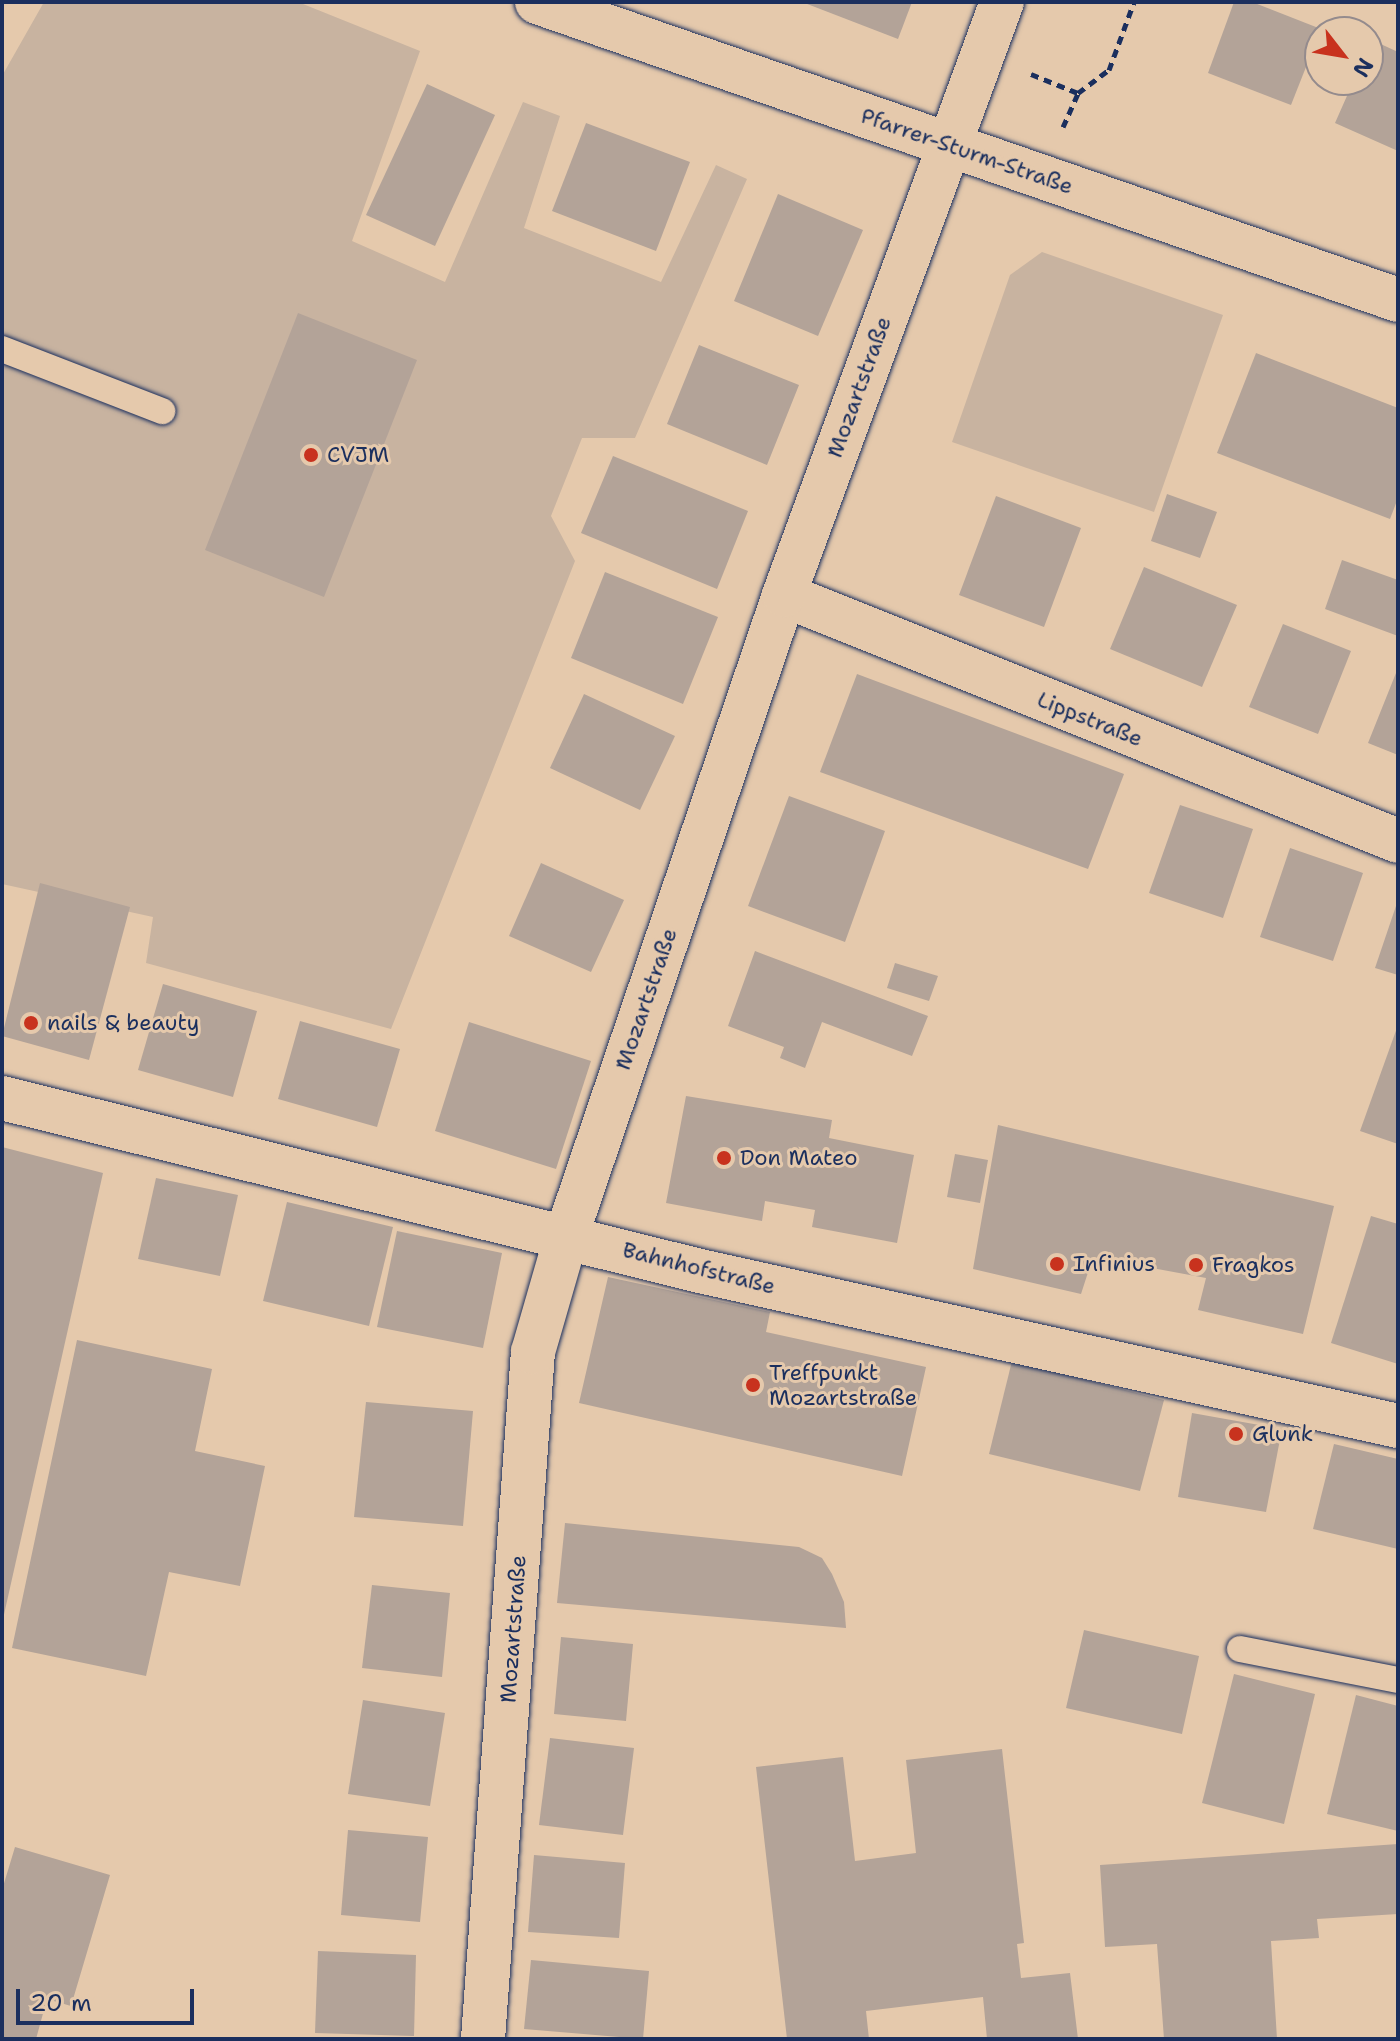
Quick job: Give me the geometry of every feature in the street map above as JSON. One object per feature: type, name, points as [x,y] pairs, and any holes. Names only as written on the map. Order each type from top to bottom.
[{"type":"street","name":"Pfarrer-Sturm-Straße","points":[[537,2],[1398,300]]},
{"type":"street","name":"Mozartstraße","points":[[483,2039],[533,1352],[567,1234],[784,595],[1002,2]]},
{"type":"street","name":"Lippstraße","points":[[784,595],[1398,841]]},
{"type":"street","name":"Bahnhofstraße","points":[[2,1098],[567,1234],[700,1271],[1398,1426]]},
{"type":"lane","points":[[2,349],[162,411]]},
{"type":"lane","points":[[1240,1649],[1398,1680]]},
{"type":"path","points":[[1042,176],[1078,93],[1109,70],[1134,2]]},
{"type":"shaded area","points":[[44,2],[298,2],[420,51],[352,241],[445,282],[523,102],[560,116],[524,228],[661,282],[716,165],[747,179],[635,438],[582,438],[551,516],[575,561],[391,1029],[146,963],[153,917],[2,884],[2,76]]},
{"type":"shaded area","points":[[1042,252],[1223,315],[1154,512],[952,442],[1010,275]]},
{"type":"building","points":[[802,2],[912,2],[898,39]]},
{"type":"building","points":[[1234,2],[1252,2],[1304,22],[1304,72],[1291,105],[1208,73]]},
{"type":"building","points":[[1384,46],[1398,52],[1398,151],[1335,123],[1347,96],[1384,96]]},
{"type":"building","points":[[427,84],[495,115],[435,246],[366,215]]},
{"type":"building","points":[[586,123],[690,162],[656,251],[552,211]]},
{"type":"building","points":[[778,194],[863,230],[818,336],[734,301]]},
{"type":"building","name":"CVJM","points":[[298,313],[417,360],[324,597],[205,550]]},
{"type":"building","points":[[699,345],[799,385],[767,465],[667,424]]},
{"type":"building","points":[[1256,353],[1398,408],[1398,498],[1390,519],[1217,453]]},
{"type":"building","points":[[613,456],[748,511],[717,589],[581,533]]},
{"type":"building","points":[[1167,494],[1217,512],[1200,558],[1151,541]]},
{"type":"building","points":[[996,496],[1081,528],[1044,627],[959,595]]},
{"type":"building","points":[[1342,560],[1398,580],[1398,636],[1325,609]]},
{"type":"building","points":[[1144,567],[1237,605],[1202,687],[1110,649]]},
{"type":"building","points":[[605,572],[718,617],[683,704],[571,658]]},
{"type":"building","points":[[1283,624],[1351,651],[1318,734],[1249,707]]},
{"type":"building","points":[[1398,668],[1398,755],[1368,743]]},
{"type":"building","points":[[857,674],[1124,774],[1088,869],[820,772]]},
{"type":"building","points":[[584,694],[675,736],[640,810],[550,768]]},
{"type":"building","points":[[789,796],[885,831],[845,942],[748,906]]},
{"type":"building","points":[[1180,805],[1253,829],[1223,918],[1149,893]]},
{"type":"building","points":[[1290,848],[1363,873],[1333,961],[1260,937]]},
{"type":"building","points":[[541,863],[624,900],[591,972],[509,936]]},
{"type":"building","points":[[40,883],[130,907],[89,1060],[2,1036]]},
{"type":"building","points":[[1398,903],[1398,975],[1375,968]]},
{"type":"building","points":[[755,951],[928,1016],[912,1056],[822,1022],[805,1068],[780,1058],[784,1047],[728,1026]]},
{"type":"building","points":[[895,963],[938,976],[929,1001],[887,988]]},
{"type":"building","points":[[163,984],[257,1011],[233,1097],[138,1070]]},
{"type":"building","points":[[300,1021],[400,1049],[377,1127],[278,1099]]},
{"type":"building","points":[[469,1022],[591,1061],[556,1169],[435,1131]]},
{"type":"building","points":[[1398,1025],[1398,1144],[1360,1131]]},
{"type":"building","points":[[686,1096],[832,1120],[829,1138],[914,1155],[897,1243],[812,1227],[815,1210],[765,1201],[762,1221],[666,1203]]},
{"type":"building","points":[[998,1125],[1334,1206],[1303,1334],[1198,1310],[1206,1278],[1093,1257],[1081,1294],[973,1269]]},
{"type":"building","points":[[2,1147],[103,1173],[3,1619],[2,1619]]},
{"type":"building","points":[[955,1154],[988,1160],[980,1203],[947,1197]]},
{"type":"building","points":[[156,1178],[238,1195],[220,1276],[138,1259]]},
{"type":"building","points":[[287,1202],[393,1227],[369,1326],[263,1301]]},
{"type":"building","points":[[1371,1216],[1398,1224],[1398,1364],[1331,1343]]},
{"type":"building","points":[[397,1231],[502,1253],[483,1348],[377,1327]]},
{"type":"building","name":"Treffpunkt Mozartstraße","points":[[608,1277],[770,1312],[766,1332],[926,1367],[902,1476],[579,1403]]},
{"type":"building","points":[[77,1340],[212,1369],[195,1451],[265,1466],[240,1586],[169,1572],[146,1676],[12,1648]]},
{"type":"building","points":[[1012,1361],[1164,1400],[1140,1491],[989,1454]]},
{"type":"building","points":[[366,1402],[473,1411],[463,1526],[354,1517]]},
{"type":"building","points":[[1192,1413],[1282,1429],[1266,1512],[1178,1497]]},
{"type":"building","points":[[1334,1444],[1398,1459],[1398,1549],[1313,1529]]},
{"type":"building","points":[[565,1523],[799,1547],[822,1558],[832,1574],[844,1602],[846,1628],[557,1603]]},
{"type":"building","points":[[372,1585],[450,1593],[442,1677],[362,1668]]},
{"type":"building","points":[[1084,1630],[1199,1656],[1182,1734],[1066,1708]]},
{"type":"building","points":[[561,1637],[633,1644],[626,1721],[554,1714]]},
{"type":"building","points":[[1234,1674],[1315,1694],[1284,1824],[1202,1803]]},
{"type":"building","points":[[1356,1695],[1398,1706],[1398,1831],[1327,1814]]},
{"type":"building","points":[[363,1700],[445,1713],[430,1806],[348,1794]]},
{"type":"building","points":[[550,1738],[634,1748],[623,1835],[539,1825]]},
{"type":"building","points":[[1002,1749],[1024,1943],[1017,1944],[1021,1978],[1070,1973],[1078,2039],[987,2039],[983,1997],[866,2011],[869,2039],[787,2039],[756,1767],[843,1757],[855,1861],[916,1853],[906,1760]]},
{"type":"building","points":[[348,1830],[428,1837],[420,1922],[341,1915]]},
{"type":"building","points":[[1398,1844],[1398,1914],[1317,1919],[1319,1938],[1271,1941],[1277,2039],[1164,2039],[1157,1944],[1105,1947],[1100,1865]]},
{"type":"building","points":[[15,1847],[110,1875],[71,2006],[47,1999],[36,2039],[2,2039],[2,1890]]},
{"type":"building","points":[[534,1855],[625,1863],[619,1938],[528,1932]]},
{"type":"building","points":[[318,1951],[416,1955],[414,2036],[315,2033]]},
{"type":"building","points":[[531,1960],[649,1971],[643,2039],[524,2029]]},
{"type":"place","name":"CVJM","points":[[311,455]]},
{"type":"place","name":"nails & beauty","points":[[31,1023]]},
{"type":"place","name":"Don Mateo","points":[[724,1158]]},
{"type":"place","name":"Infinius","points":[[1057,1264]]},
{"type":"place","name":"Fragkos","points":[[1196,1265]]},
{"type":"place","name":"Treffpunkt Mozartstraße","points":[[753,1385]]},
{"type":"place","name":"Glunk","points":[[1236,1434]]}]
